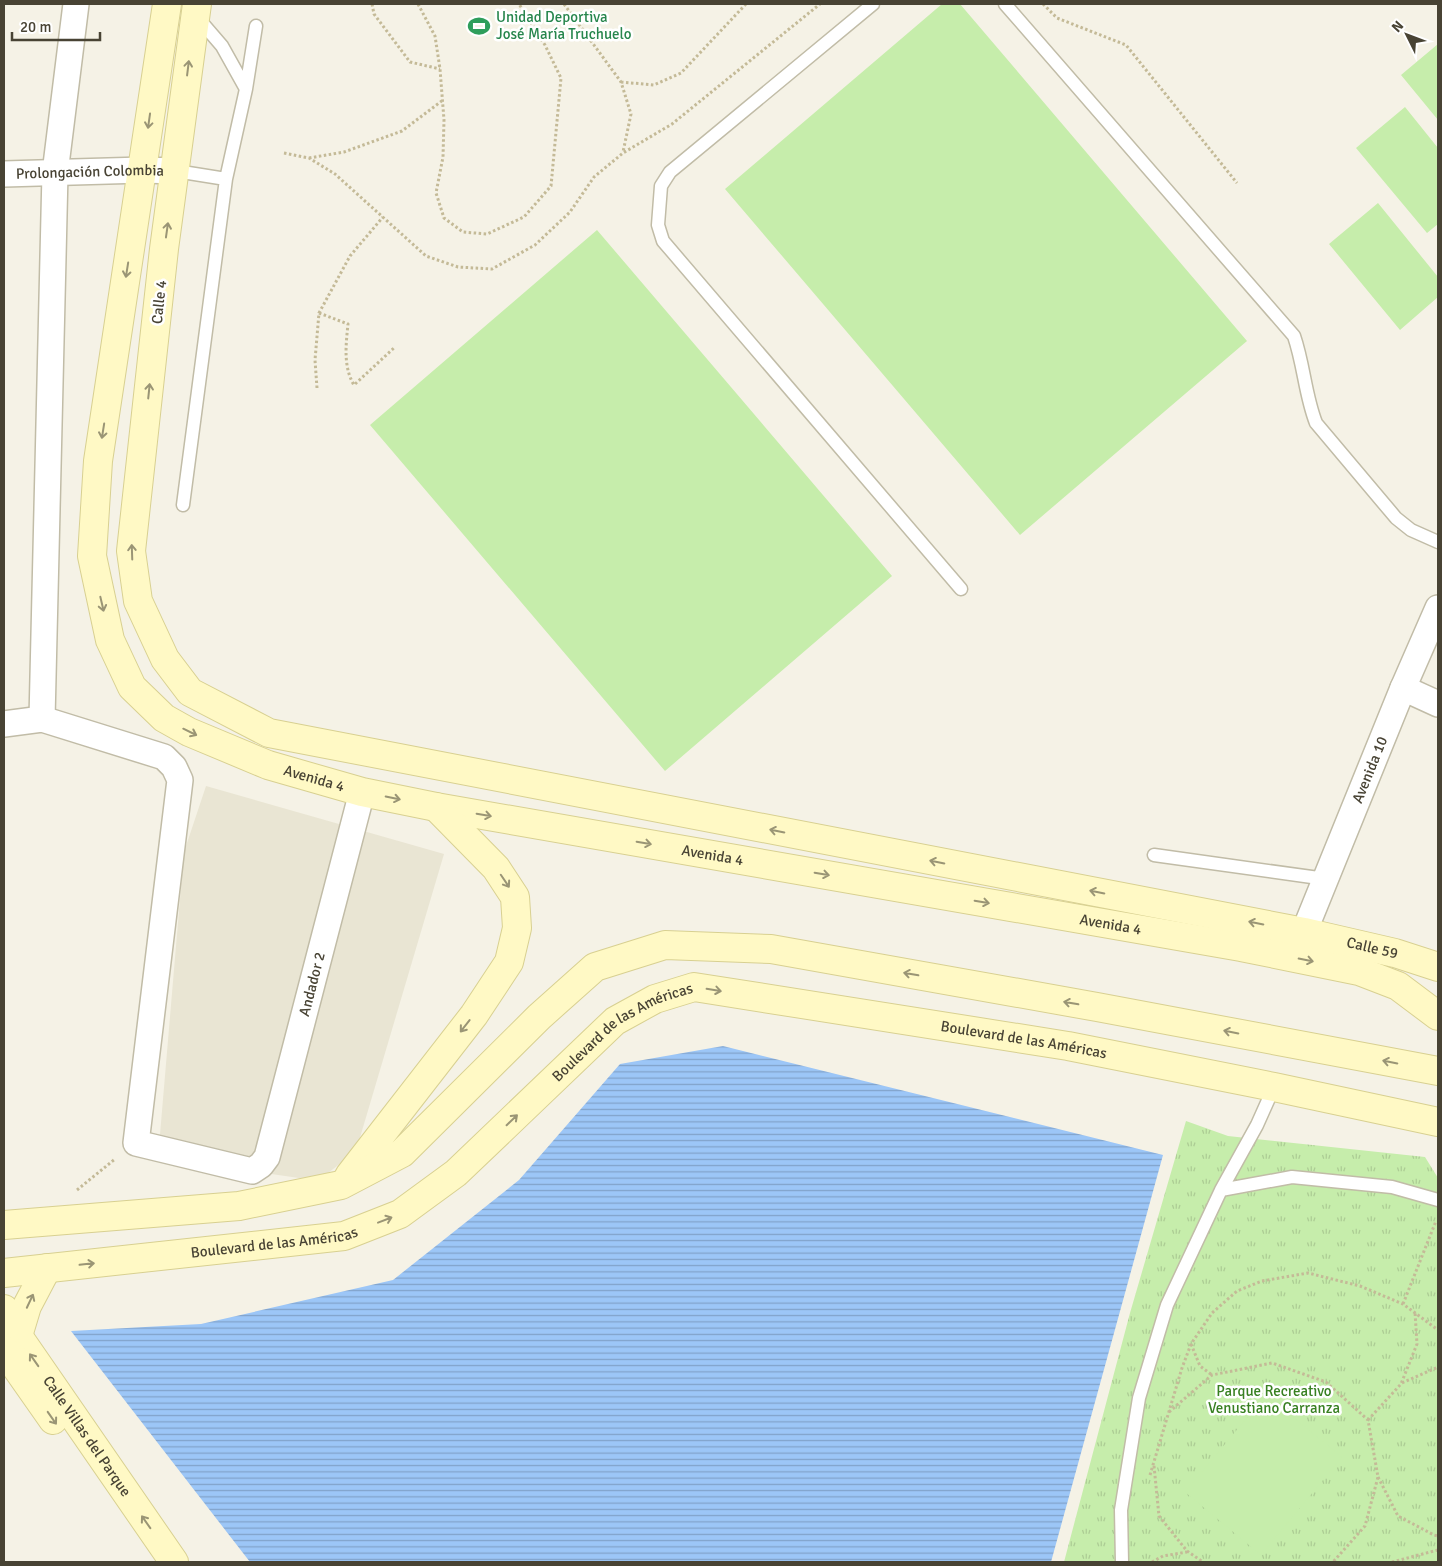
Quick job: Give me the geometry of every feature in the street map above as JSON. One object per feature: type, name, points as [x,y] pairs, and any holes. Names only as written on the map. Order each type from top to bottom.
[{"type":"main road","points":[[143,170],[167,4]]},
{"type":"main road","name":"Calle 4","points":[[138,601],[131,551],[164,250],[196,9]]},
{"type":"main road","name":"Avenida 4","points":[[143,170],[98,461],[92,556],[110,640],[132,687],[164,718],[189,732],[268,765],[362,792],[436,807],[1241,947],[1359,971],[1398,986],[1438,1016]]},
{"type":"main road","name":"Avenida 4","points":[[138,601],[165,659],[190,692],[269,733],[1304,932]]},
{"type":"main road","points":[[341,1185],[474,1015],[509,962],[517,928],[516,897],[496,868],[436,807]]},
{"type":"main road","name":"Calle 59","points":[[1304,932],[1395,953],[1438,968]]},
{"type":"main road","points":[[4,1225],[240,1206],[341,1185],[402,1153],[539,1017],[595,967],[665,945],[771,950],[1097,1007],[1438,1072]]},
{"type":"main road","name":"Boulevard de las Américas","points":[[4,1273],[344,1236],[400,1214],[456,1173],[615,1021],[655,999],[694,987],[1068,1046],[1438,1122]]},
{"type":"main road","points":[[11,1343],[27,1306],[47,1268]]},
{"type":"main road","name":"Calle Villas del Parque","points":[[4,1308],[11,1343],[151,1562]]},
{"type":"main road","name":"Calle Villas del Parque","points":[[11,1343],[174,1562]]},
{"type":"street","points":[[42,719],[55,173],[76,4]]},
{"type":"street","name":"Prolongación Colombia","points":[[4,174],[143,170],[176,171]]},
{"type":"street","name":"Avenida 10","points":[[1304,932],[1403,688],[1438,608]]},
{"type":"street","points":[[1403,688],[1438,704]]},
{"type":"street","points":[[4,724],[42,719],[164,756],[174,766],[180,780],[136,1142]]},
{"type":"street","name":"Andador 2","points":[[136,1142],[252,1171],[261,1165],[266,1157],[362,792]]},
{"type":"lane","points":[[873,4],[670,172],[661,186],[658,224],[662,241],[961,589]]},
{"type":"lane","points":[[1005,4],[1294,336],[1309,406],[1316,423],[1396,518],[1411,530],[1438,542]]},
{"type":"lane","points":[[196,9],[222,46],[246,89]]},
{"type":"lane","points":[[183,505],[226,180],[246,89],[256,26]]},
{"type":"lane","points":[[176,171],[226,180]]},
{"type":"lane","points":[[1154,856],[1326,879]]},
{"type":"lane","points":[[1122,1562],[1121,1510],[1139,1398],[1167,1305],[1221,1190],[1257,1125],[1274,1087]]},
{"type":"lane","points":[[1221,1190],[1292,1177],[1392,1187],[1438,1200]]},
{"type":"path","points":[[372,4],[374,14],[410,62],[440,69]]},
{"type":"path","points":[[418,4],[436,36],[443,100],[443,157],[436,192],[444,218],[462,232],[487,234],[524,217],[551,186],[561,78],[545,45],[519,4]]},
{"type":"path","points":[[564,4],[621,82],[631,114],[623,153]]},
{"type":"path","points":[[621,82],[654,85],[681,73],[746,4]]},
{"type":"path","points":[[284,153],[309,158],[335,174],[426,256],[458,267],[492,269],[535,245],[570,212],[594,178],[623,153],[672,124],[820,4]]},
{"type":"path","points":[[1043,4],[1057,18],[1126,46],[1237,183]]},
{"type":"path","points":[[309,158],[344,152],[402,131],[443,100]]},
{"type":"path","points":[[317,388],[315,360],[319,313],[350,256],[382,216]]},
{"type":"path","points":[[319,313],[348,324],[345,350],[351,380],[354,385],[395,347]]},
{"type":"path","points":[[74,1192],[136,1142]]},
{"type":"path","points":[[1403,1304],[1438,1215]]},
{"type":"path","points":[[1203,1562],[1187,1552],[1159,1516],[1154,1462],[1168,1412],[1191,1344],[1212,1313],[1237,1291],[1262,1281],[1308,1273],[1360,1286],[1403,1304],[1438,1330]]},
{"type":"path","points":[[1368,1420],[1401,1384],[1418,1344],[1415,1312]]},
{"type":"path","points":[[1191,1344],[1200,1366],[1212,1375]]},
{"type":"path","points":[[1168,1412],[1212,1375],[1272,1363],[1326,1382],[1368,1420],[1378,1477],[1398,1516],[1438,1536]]},
{"type":"path","points":[[1401,1384],[1438,1367]]},
{"type":"path","points":[[1333,1562],[1365,1526],[1378,1477]]},
{"type":"path","points":[[1392,1562],[1438,1550]]},
{"type":"path","points":[[1152,1562],[1163,1556],[1187,1552]]},
{"type":"shaded area","points":[[206,786],[444,854],[356,1151],[323,1177],[299,1178],[158,1158],[184,852]]},
{"type":"green space","points":[[942,4],[960,4],[1247,341],[1020,535],[725,189]]},
{"type":"green space","points":[[1438,44],[1438,120],[1401,75]]},
{"type":"green space","points":[[1405,107],[1438,148],[1438,224],[1427,233],[1356,148]]},
{"type":"green space","points":[[1378,203],[1438,277],[1438,297],[1400,330],[1329,244]]},
{"type":"green space","points":[[597,230],[892,576],[665,771],[370,425]]},
{"type":"green space","name":"Parque Recreativo Venustiano Carranza","points":[[1186,1121],[1228,1136],[1425,1157],[1438,1178],[1438,1562],[1064,1562],[1130,1313]]},
{"type":"green space","points":[[1266,1395],[1342,1457],[1261,1555],[1185,1492]]},
{"type":"water","points":[[723,1046],[1163,1155],[1051,1562],[250,1562],[71,1331],[201,1324],[393,1280],[519,1180],[620,1064]]},
{"type":"place","name":"Unidad Deportiva José María Truchuelo","points":[[479,26]]}]
